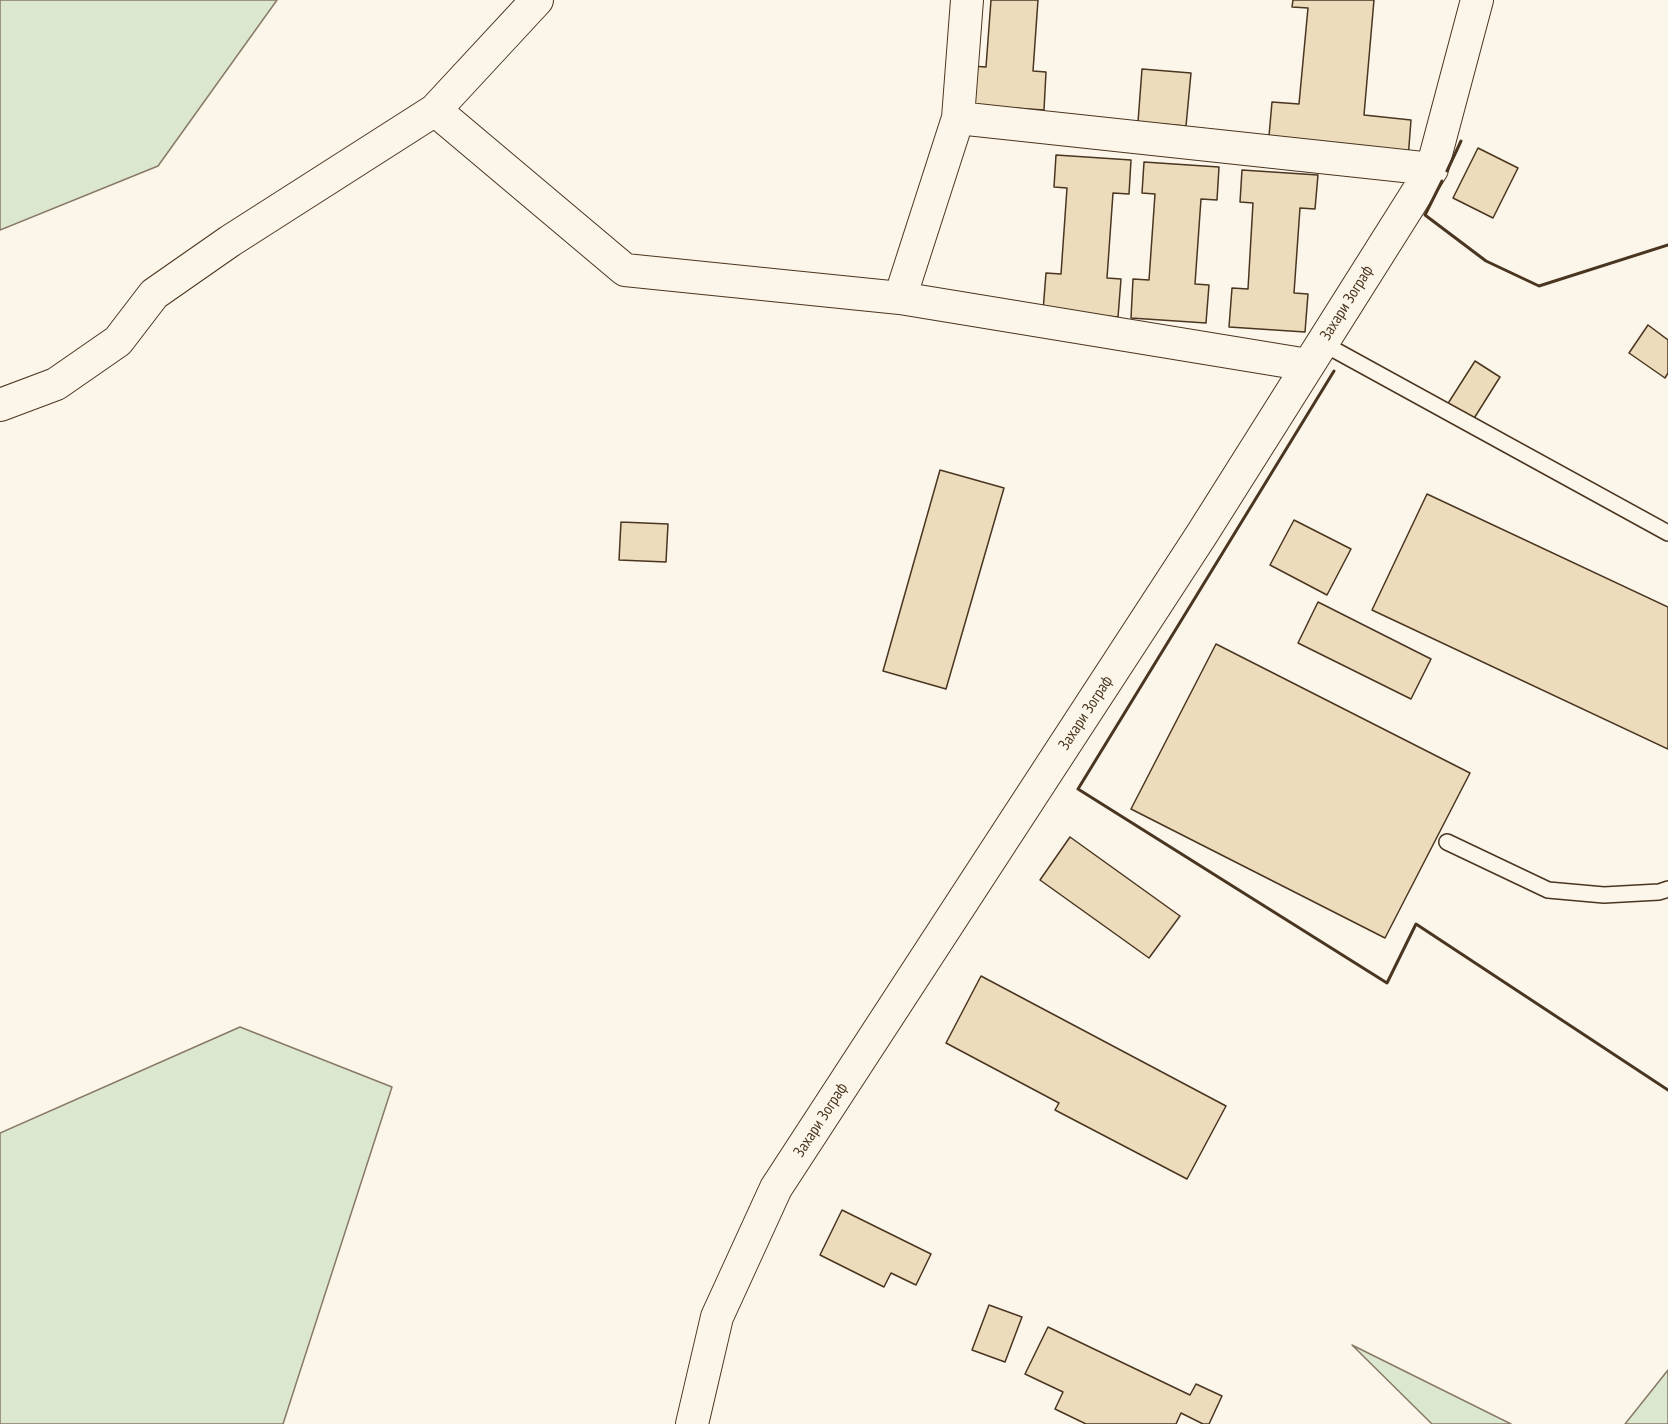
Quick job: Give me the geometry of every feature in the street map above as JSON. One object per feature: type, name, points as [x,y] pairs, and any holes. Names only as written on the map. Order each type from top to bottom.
[{"type":"street","points":[[0,405],[56,384],[118,341],[154,294],[230,241],[435,110],[537,0]]},
{"type":"street","points":[[900,298],[958,118],[967,0]]},
{"type":"street","name":"Захари Зограф","points":[[692,1424],[717,1317],[776,1188],[1202,534],[1432,168],[1477,0]]},
{"type":"street","points":[[435,110],[625,270],[900,298],[1315,354]]},
{"type":"street","points":[[958,118],[1432,168]]},
{"type":"lane","points":[[1315,354],[1668,533]]},
{"type":"lane","points":[[1447,842],[1548,890],[1604,895],[1659,892],[1668,889]]},
{"type":"green space","points":[[0,0],[277,0],[158,166],[0,230]]},
{"type":"green space","points":[[240,1027],[392,1087],[283,1424],[0,1424],[0,1133]]},
{"type":"green space","points":[[1352,1345],[1511,1424],[1432,1424]]},
{"type":"green space","points":[[1668,1370],[1668,1424],[1625,1424]]},
{"type":"building","points":[[991,0],[1038,0],[1033,71],[1046,72],[1044,110],[968,105],[971,66],[986,67]]},
{"type":"building","points":[[1293,0],[1374,0],[1364,115],[1411,120],[1408,159],[1268,147],[1272,102],[1299,104],[1308,8],[1292,7]]},
{"type":"building","points":[[1142,69],[1191,73],[1186,126],[1138,122]]},
{"type":"building","points":[[1478,148],[1518,168],[1493,218],[1453,198]]},
{"type":"building","points":[[1056,155],[1131,160],[1129,194],[1113,193],[1107,278],[1121,279],[1118,317],[1043,311],[1046,273],[1061,274],[1067,188],[1054,187]]},
{"type":"building","points":[[1144,162],[1219,167],[1217,200],[1201,199],[1195,284],[1209,285],[1206,323],[1131,318],[1133,279],[1149,280],[1155,194],[1142,193]]},
{"type":"building","points":[[1242,170],[1318,175],[1315,209],[1300,208],[1294,293],[1308,294],[1305,332],[1229,327],[1232,288],[1248,289],[1253,203],[1240,202]]},
{"type":"building","points":[[1648,325],[1668,340],[1668,373],[1665,378],[1629,353]]},
{"type":"building","points":[[1475,361],[1500,377],[1473,420],[1447,405]]},
{"type":"building","points":[[940,470],[1004,488],[946,689],[883,671]]},
{"type":"building","points":[[1427,494],[1668,607],[1668,749],[1372,610]]},
{"type":"building","points":[[1294,520],[1351,549],[1327,595],[1270,565]]},
{"type":"building","points":[[621,522],[668,524],[666,562],[619,560]]},
{"type":"building","points":[[1318,602],[1431,659],[1411,699],[1298,643]]},
{"type":"building","points":[[1216,644],[1470,773],[1385,938],[1131,809]]},
{"type":"building","points":[[1070,837],[1180,916],[1149,958],[1040,880]]},
{"type":"building","points":[[981,976],[1226,1106],[1187,1179],[1055,1110],[1059,1103],[946,1043]]},
{"type":"building","points":[[842,1210],[931,1254],[916,1285],[891,1273],[884,1287],[820,1255]]},
{"type":"building","points":[[989,1305],[1022,1317],[1005,1362],[972,1350]]},
{"type":"building","points":[[1048,1327],[1190,1395],[1196,1384],[1222,1396],[1209,1424],[1203,1424],[1181,1413],[1176,1424],[1086,1424],[1055,1409],[1063,1392],[1025,1374]]},
{"type":"wall","points":[[1447,171],[1461,141]]},
{"type":"wall","points":[[1442,181],[1425,215],[1486,261],[1539,286],[1668,245]]},
{"type":"wall","points":[[1334,371],[1078,789],[1387,983],[1416,924],[1668,1090]]}]
